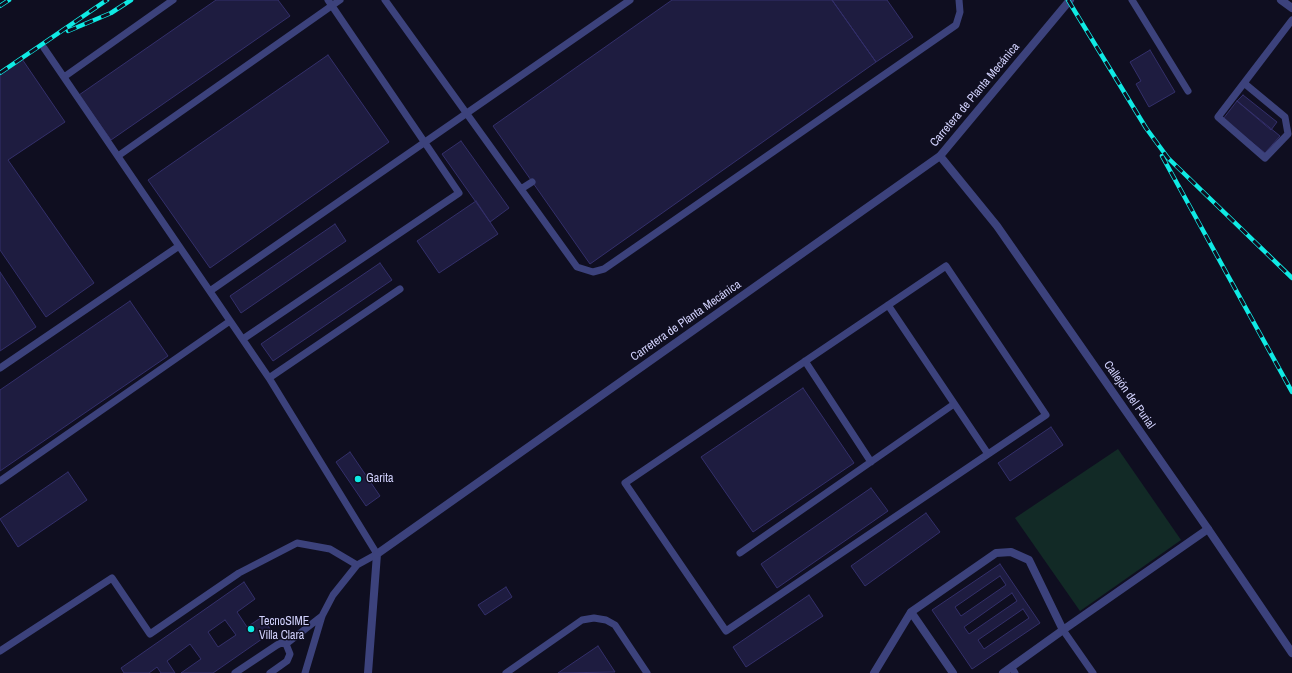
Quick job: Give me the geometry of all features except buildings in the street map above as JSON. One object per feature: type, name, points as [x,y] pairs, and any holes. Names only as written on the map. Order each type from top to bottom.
[{"type":"street","name":"Carretera de Planta Mecánica","points":[[378,554],[940,156],[1070,0]]},
{"type":"street","points":[[1282,0],[1292,8]]},
{"type":"street","name":"Callejón del Purial","points":[[940,156],[997,226],[1208,529],[1292,653]]},
{"type":"street","points":[[1003,673],[1013,670],[1063,630],[1208,529]]},
{"type":"street","points":[[874,673],[911,612],[996,553],[1011,552],[1029,560],[1063,630]]},
{"type":"street","points":[[368,673],[378,554]]},
{"type":"street","points":[[911,612],[953,673]]},
{"type":"lane","points":[[64,77],[173,0]]},
{"type":"lane","points":[[118,156],[330,3],[340,0]]},
{"type":"lane","points":[[385,0],[577,267],[592,272],[604,269],[956,25],[960,12],[959,0]]},
{"type":"lane","points":[[210,291],[630,0]]},
{"type":"lane","points":[[1132,0],[1188,91]]},
{"type":"lane","points":[[243,339],[459,193],[330,3]]},
{"type":"lane","points":[[1244,82],[1285,117],[1288,134],[1265,158],[1218,117],[1244,82],[1292,20]]},
{"type":"lane","points":[[44,48],[269,378],[378,554],[356,565],[333,595],[322,616],[305,673]]},
{"type":"lane","points":[[521,189],[532,182]]},
{"type":"lane","points":[[0,368],[179,246]]},
{"type":"lane","points":[[946,266],[1046,415],[726,631],[625,483],[805,361],[946,266]]},
{"type":"lane","points":[[269,378],[400,289]]},
{"type":"lane","points":[[888,305],[988,454]]},
{"type":"lane","points":[[0,481],[230,321]]},
{"type":"lane","points":[[805,361],[871,462]]},
{"type":"lane","points":[[740,553],[954,404]]},
{"type":"lane","points":[[0,651],[112,578],[150,634],[239,573],[298,543],[330,549],[356,565]]},
{"type":"lane","points":[[235,673],[277,645],[281,643],[286,644],[322,616]]},
{"type":"lane","points":[[506,673],[582,620],[594,618],[606,620],[615,625],[647,673]]},
{"type":"lane","points":[[1063,630],[1093,673]]},
{"type":"lane","points":[[270,673],[287,661],[290,654],[286,644]]},
{"type":"green space","points":[[1118,449],[1181,540],[1080,611],[1015,518]]},
{"type":"railway","points":[[0,6],[9,0]]},
{"type":"railway","points":[[0,73],[107,0]]},
{"type":"railway","points":[[68,31],[111,13],[131,0]]},
{"type":"railway","points":[[1068,0],[1146,128],[1168,158],[1292,278]]},
{"type":"railway","points":[[1162,156],[1292,392]]},
{"type":"place","name":"Garita","points":[[358,479]]},
{"type":"place","name":"TecnoSIME Villa Clara","points":[[251,629]]}]
